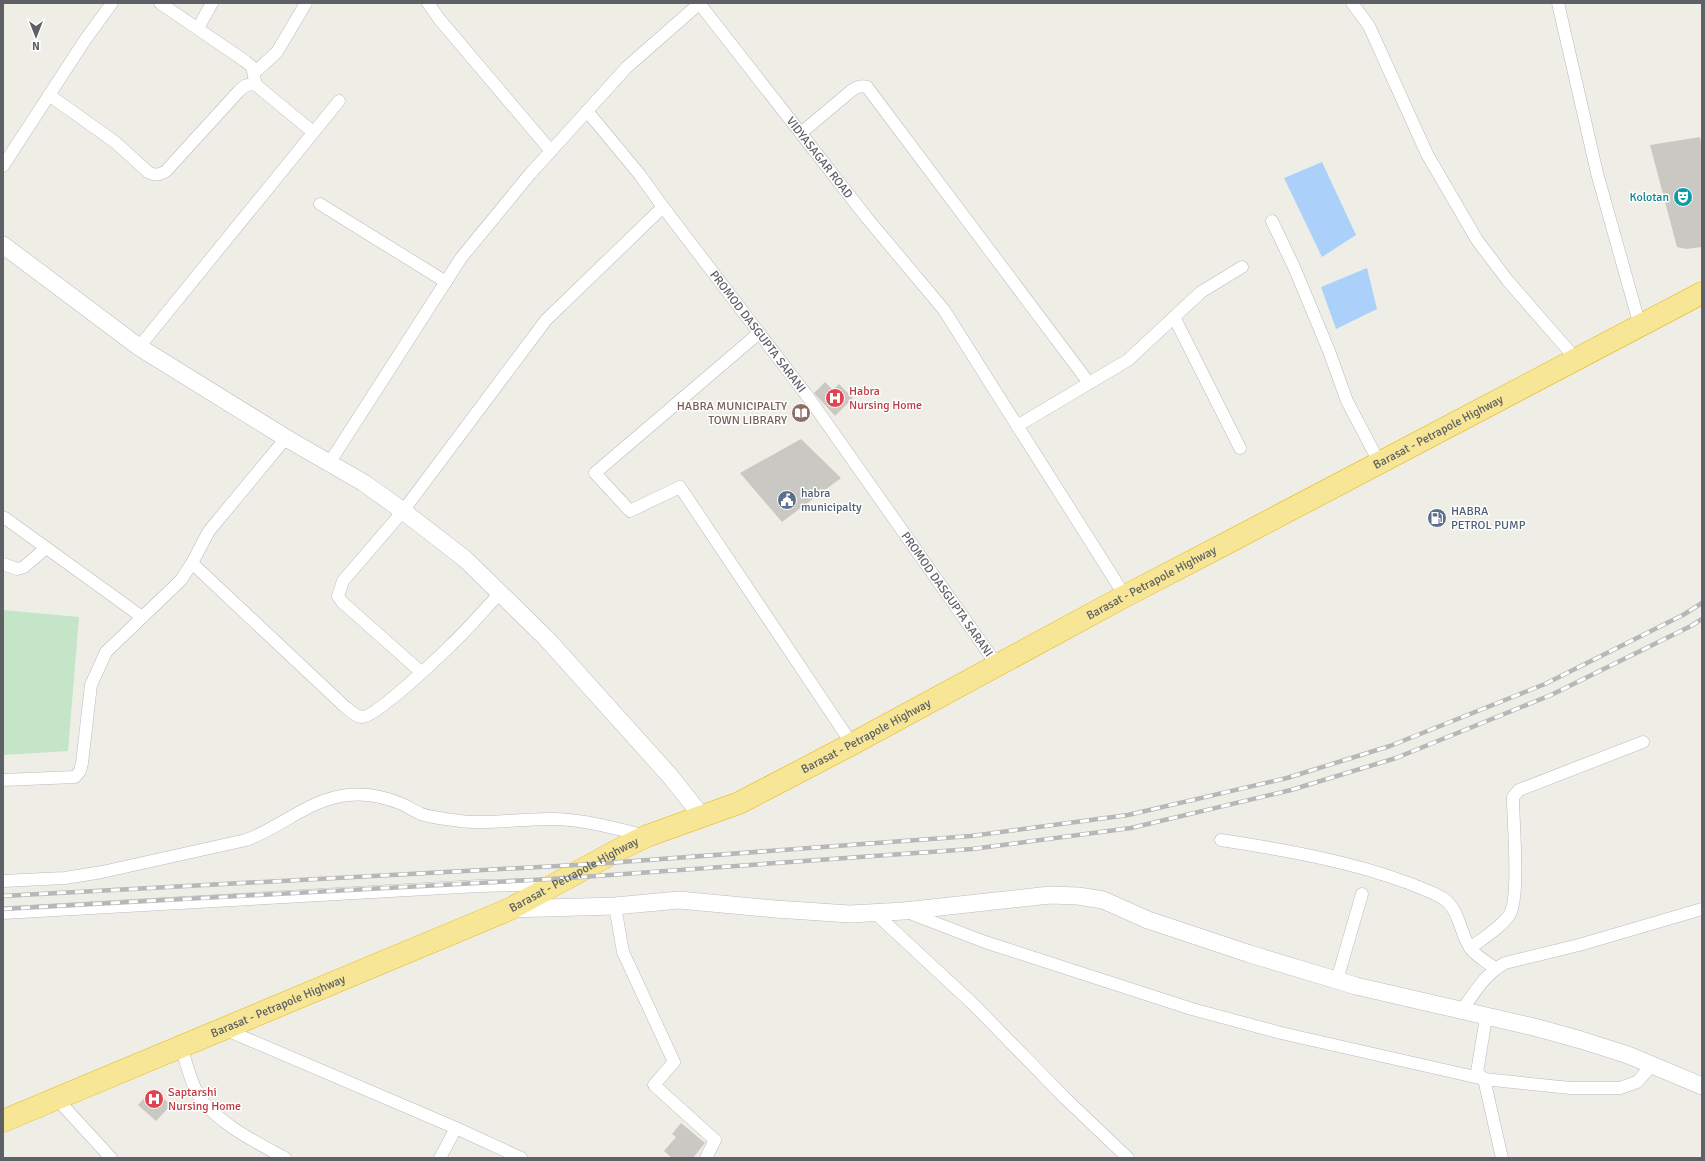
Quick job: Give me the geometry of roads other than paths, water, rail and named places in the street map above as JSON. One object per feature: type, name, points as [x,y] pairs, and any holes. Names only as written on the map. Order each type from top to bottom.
[{"type":"highway","name":"Barasat - Petrapole Highway","points":[[3,1121],[510,909],[647,836],[701,815],[739,803],[852,744],[1125,596],[1702,293]]},
{"type":"main road","points":[[3,245],[139,347],[286,438],[364,483],[465,559],[561,655],[670,776],[701,815]]},
{"type":"main road","points":[[510,909],[615,906],[679,900],[835,913],[876,913],[1050,895],[1078,896],[1102,900],[1156,923],[1250,954],[1337,980],[1534,1027],[1581,1040],[1628,1055],[1702,1086]]},
{"type":"street","points":[[3,166],[85,40],[112,3]]},
{"type":"street","points":[[160,3],[245,61],[252,68],[255,79],[313,132]]},
{"type":"street","points":[[198,28],[212,3]]},
{"type":"street","points":[[49,95],[115,142],[148,172],[154,175],[160,175],[166,171],[245,85],[255,79],[277,52],[306,3]]},
{"type":"street","points":[[428,3],[440,20],[552,151]]},
{"type":"street","points":[[330,462],[461,258],[552,151],[627,67],[699,3]]},
{"type":"street","name":"VIDYASAGAR ROAD","points":[[699,3],[867,218],[944,310],[1125,596]]},
{"type":"street","points":[[1352,3],[1369,26],[1426,154],[1476,240],[1508,281],[1576,359]]},
{"type":"street","points":[[1558,3],[1597,173],[1640,326]]},
{"type":"street","points":[[801,133],[851,91],[857,87],[867,87],[1089,383]]},
{"type":"street","points":[[139,347],[339,101]]},
{"type":"street","name":"PROMOD DASGUPTA SARANI","points":[[588,111],[640,175],[816,408],[998,665]]},
{"type":"street","points":[[320,204],[446,282]]},
{"type":"street","points":[[421,672],[342,602],[338,596],[343,581],[403,511],[546,320],[663,207]]},
{"type":"street","points":[[1272,221],[1294,267],[1329,351],[1347,402],[1379,462]]},
{"type":"street","points":[[1017,426],[1128,360],[1205,289],[1242,267]]},
{"type":"street","points":[[1174,317],[1240,448]]},
{"type":"street","points":[[759,333],[595,474],[630,511],[680,487],[852,744]]},
{"type":"street","points":[[3,780],[75,777],[80,771],[91,685],[106,652],[181,580],[209,531],[286,438]]},
{"type":"street","points":[[5,518],[142,617]]},
{"type":"street","points":[[3,564],[17,569],[24,567],[46,548]]},
{"type":"street","points":[[192,563],[353,714],[361,717],[374,712],[453,644],[500,593]]},
{"type":"street","points":[[1470,948],[1497,928],[1510,914],[1514,901],[1513,797],[1519,790],[1643,742]]},
{"type":"street","points":[[3,881],[65,878],[102,872],[246,840],[262,834],[308,806],[332,798],[348,795],[368,795],[381,797],[402,804],[420,814],[462,821],[552,819],[581,820],[647,836]]},
{"type":"street","points":[[1221,840],[1293,852],[1350,865],[1390,876],[1436,894],[1446,900],[1453,910],[1470,948],[1476,955],[1495,968]]},
{"type":"street","points":[[3,913],[479,886],[524,885],[548,889]]},
{"type":"street","points":[[1337,980],[1362,894]]},
{"type":"street","points":[[615,906],[623,952],[674,1062],[654,1085],[715,1140],[706,1158]]},
{"type":"street","points":[[1462,1010],[1484,978],[1495,968],[1505,963],[1579,945],[1702,909]]},
{"type":"street","points":[[904,911],[985,942],[1192,1009],[1281,1033],[1484,1079],[1570,1088],[1620,1088],[1637,1082],[1652,1065]]},
{"type":"street","points":[[876,913],[962,993],[1045,1078],[1115,1153],[1128,1158]]},
{"type":"street","points":[[1485,1024],[1477,1072],[1484,1079],[1502,1158]]},
{"type":"street","points":[[224,1029],[456,1128],[522,1158]]},
{"type":"street","points":[[181,1047],[201,1099],[217,1115],[238,1131],[285,1158]]},
{"type":"street","points":[[58,1099],[110,1158]]},
{"type":"street","points":[[440,1158],[456,1128]]},
{"type":"water","points":[[1322,162],[1356,235],[1322,257],[1284,178]]},
{"type":"water","points":[[1367,268],[1377,309],[1336,329],[1321,287]]},
{"type":"railway","points":[[3,896],[594,864],[971,836],[1128,815],[1287,778],[1390,746],[1545,684],[1683,615],[1702,603]]},
{"type":"railway","points":[[3,909],[568,878],[972,849],[1131,828],[1291,790],[1396,758],[1551,695],[1691,626],[1702,619]]},
{"type":"place","name":"Kolotan","points":[[1683,197]]},
{"type":"place","name":"Habra Nursing Home","points":[[835,398]]},
{"type":"place","name":"HABRA MUNICIPALTY TOWN LIBRARY","points":[[801,413]]},
{"type":"place","name":"habra municipalty","points":[[787,500]]},
{"type":"place","name":"HABRA PETROL PUMP","points":[[1437,518]]},
{"type":"place","name":"Saptarshi Nursing Home","points":[[154,1099]]}]
